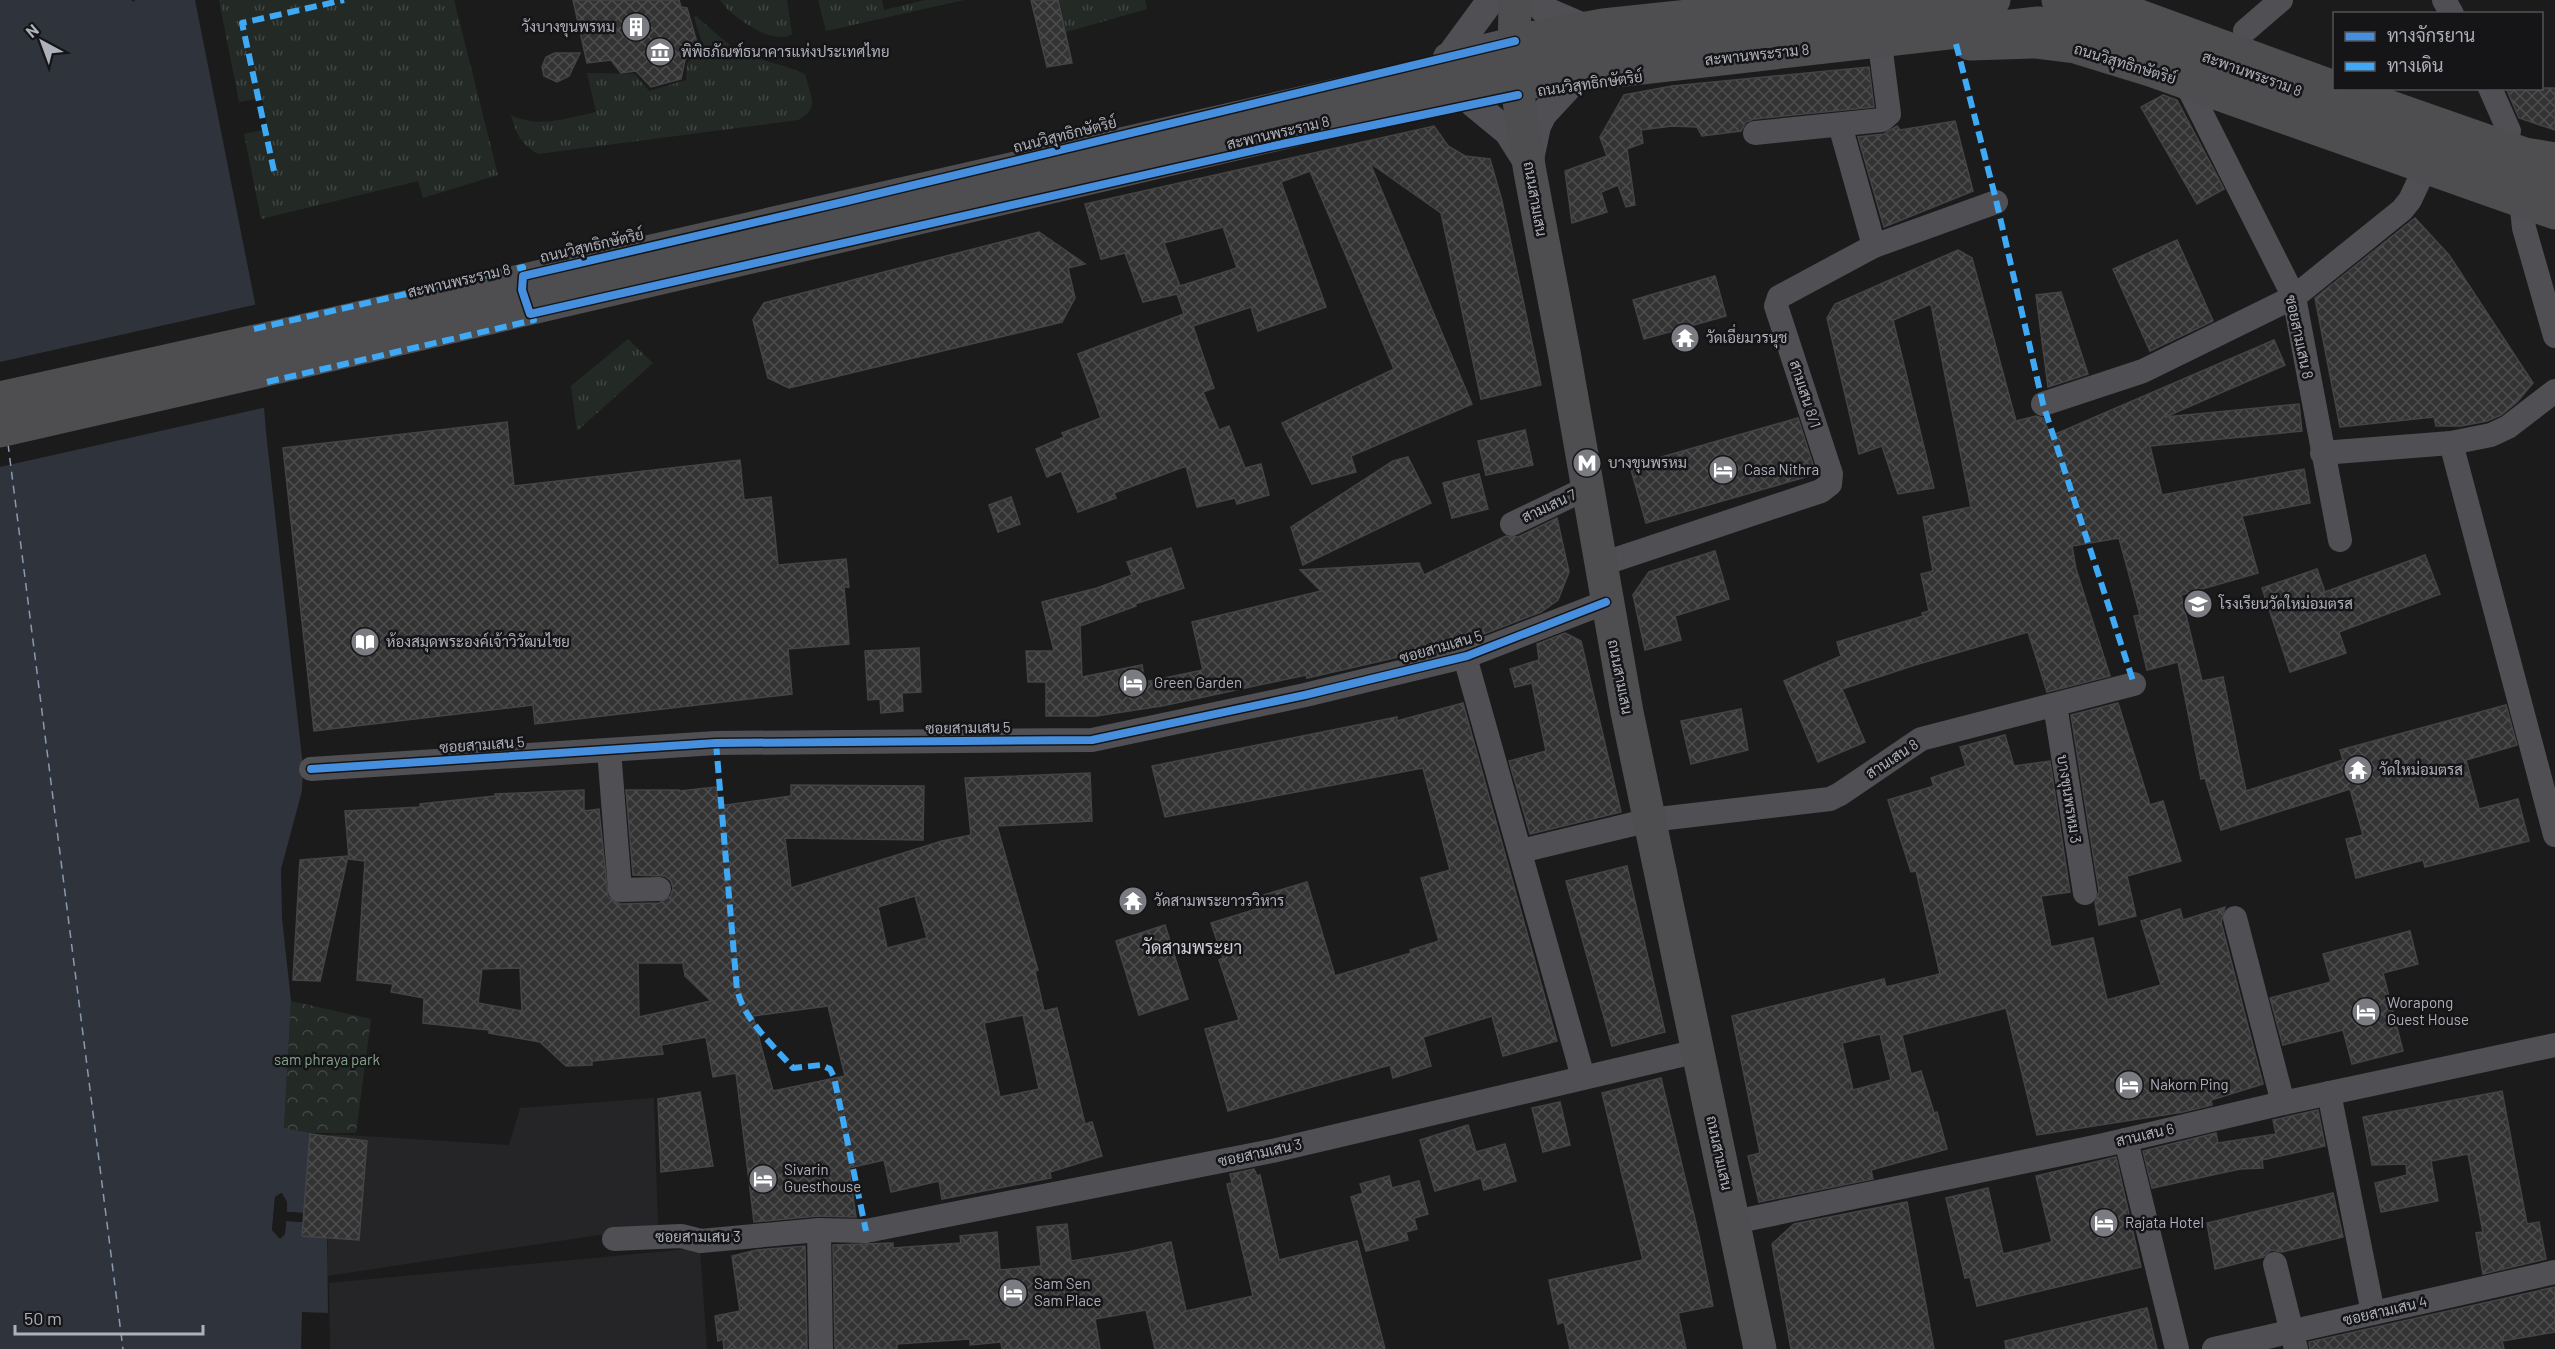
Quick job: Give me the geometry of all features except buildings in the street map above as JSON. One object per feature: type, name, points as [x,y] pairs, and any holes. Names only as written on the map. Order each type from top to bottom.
[{"type":"main road","name":"ถนนสามเสน","points":[[1515,0],[1518,95],[1528,164],[1599,565],[1626,712],[1760,1349]]},
{"type":"main road","name":"สะพานพระราม 8","points":[[0,398],[1415,77],[1614,42],[1994,0]]},
{"type":"main road","name":"สะพานพระราม 8","points":[[2058,0],[2126,11],[2333,87]]},
{"type":"main road","points":[[2157,0],[2333,65]]},
{"type":"main road","name":"ถนนวิสุทธิกษัตริย์","points":[[1515,40],[1590,27],[1825,1]]},
{"type":"main road","name":"สะพานพระราม 8","points":[[0,431],[1399,106],[1512,85],[1615,71],[2038,23],[2085,26],[2200,55],[2555,186]]},
{"type":"main road","points":[[1580,85],[1579,74],[1573,59],[1576,45],[1590,27]]},
{"type":"main road","name":"ถนนวิสุทธิกษัตริย์","points":[[1518,95],[1737,66],[1956,44],[2035,42],[2075,47],[2186,83],[2555,213]]},
{"type":"main road","name":"สะพานพระราม 8","points":[[2342,90],[2524,154],[2555,157]]},
{"type":"main road","points":[[2401,90],[2509,131],[2555,157]]},
{"type":"street","points":[[1449,57],[1491,0]]},
{"type":"street","points":[[1535,0],[1544,10],[1590,27]]},
{"type":"street","points":[[2246,31],[2281,0]]},
{"type":"street","name":"ถนนวิสุทธิกษัตริย์","points":[[1515,40],[523,276],[522,290],[530,314],[1273,146],[1518,95]]},
{"type":"street","points":[[1755,133],[1882,120],[1888,114],[1881,52]]},
{"type":"street","name":"ซอยสามเสน 8","points":[[2186,83],[2294,297],[2340,540]]},
{"type":"street","points":[[1528,164],[1537,126],[1543,114],[1580,85]]},
{"type":"street","points":[[2491,90],[2509,131]]},
{"type":"street","points":[[1474,104],[1508,132],[1528,164]]},
{"type":"street","points":[[1840,125],[1874,246]]},
{"type":"street","points":[[2043,404],[2143,371],[2294,297],[2402,210],[2410,200],[2426,166]]},
{"type":"street","points":[[2521,200],[2524,228],[2555,336]]},
{"type":"street","name":"สามเสน 8/1","points":[[1599,565],[1821,491],[1830,484],[1831,474],[1776,306],[1779,297],[1874,246],[1996,202]]},
{"type":"street","points":[[733,226],[727,238],[726,249],[741,267]]},
{"type":"street","points":[[2322,453],[2451,443],[2492,435],[2508,427],[2555,391]]},
{"type":"street","points":[[2451,443],[2555,835]]},
{"type":"street","name":"สามเสน 7","points":[[1512,524],[1587,488]]},
{"type":"street","name":"ซอยสามเสน 5","points":[[311,769],[716,743],[1092,740],[1305,695],[1465,657],[1606,602]]},
{"type":"street","points":[[1465,657],[1583,1077]]},
{"type":"street","name":"สานเสน 8","points":[[1521,851],[1650,820],[1830,799],[1921,739],[2134,684]]},
{"type":"street","name":"บางขุนพรหม 3","points":[[2055,705],[2085,893]]},
{"type":"street","points":[[609,750],[620,890],[658,889]]},
{"type":"street","points":[[2235,918],[2283,1103]]},
{"type":"street","name":"สานเสน 6","points":[[1734,1222],[2126,1140],[2283,1103],[2555,1046]]},
{"type":"street","name":"ซอยสามเสน 3","points":[[614,1239],[681,1236],[711,1240],[819,1230],[866,1231],[1272,1151],[1698,1050]]},
{"type":"street","points":[[2329,1093],[2373,1313]]},
{"type":"street","points":[[2126,1140],[2177,1349]]},
{"type":"street","points":[[819,1230],[821,1349]]},
{"type":"street","points":[[2275,1264],[2294,1340]]},
{"type":"street","name":"ซอยสามเสน 4","points":[[2214,1349],[2294,1340],[2373,1313],[2555,1272]]},
{"type":"shaded area","points":[[0,0],[131,0],[134,2],[135,0],[195,0],[256,308],[266,432],[303,767],[302,791],[281,869],[282,918],[291,1001],[284,1128],[311,1133],[304,1213],[286,1212],[287,1202],[281,1193],[275,1197],[272,1230],[280,1238],[285,1234],[286,1221],[303,1222],[302,1235],[327,1237],[328,1313],[302,1312],[301,1349],[0,1349]]},
{"type":"shaded area","points":[[654,1098],[658,1226],[327,1276],[330,1134],[509,1145],[520,1108]]},
{"type":"shaded area","points":[[700,1248],[707,1349],[330,1349],[329,1283]]},
{"type":"green space","points":[[219,0],[454,0],[498,175],[423,198],[418,181],[261,219],[244,134],[268,129],[262,98],[239,102]]},
{"type":"green space","points":[[720,0],[787,0],[792,34],[784,37],[775,36],[753,28],[733,14]]},
{"type":"green space","points":[[818,0],[882,0],[884,10],[925,0],[964,0],[826,31]]},
{"type":"green space","points":[[1059,0],[1145,0],[1147,9],[1066,32]]},
{"type":"green space","points":[[696,16],[739,51],[805,74],[812,101],[810,111],[798,120],[538,154],[520,138],[511,115],[543,122],[596,112],[587,73],[635,74],[649,91],[686,80],[687,63],[703,46],[694,17]]},
{"type":"green space","points":[[628,339],[653,363],[577,431],[571,386]]},
{"type":"green space","name":"sam phraya park","points":[[291,1001],[371,1019],[356,1133],[311,1133],[284,1129]]},
{"type":"pier","points":[[258,304],[267,407],[0,467],[0,362]]},
{"type":"pier","points":[[282,1193],[287,1202],[287,1212],[304,1213],[303,1216],[285,1214],[284,1202],[281,1197],[278,1199],[275,1229],[280,1234],[284,1218],[303,1219],[303,1222],[286,1221],[285,1234],[280,1239],[272,1230],[275,1197]]},
{"type":"ferry route","points":[[8,444],[123,1349]]},
{"type":"marked path","points":[[274,171],[242,23],[344,0]]},
{"type":"marked path","points":[[1956,44],[1996,200],[2043,404],[2134,684]]},
{"type":"marked path","points":[[254,329],[523,267],[523,276]]},
{"type":"marked path","points":[[267,382],[534,320],[532,316]]},
{"type":"marked path","points":[[716,743],[737,990],[753,1022],[793,1068],[821,1065],[830,1069],[834,1077],[866,1231]]},
{"type":"cycle path","points":[[1515,41],[523,276],[522,290],[530,314],[1273,146],[1518,95]]},
{"type":"cycle path","points":[[311,769],[716,743],[1092,740],[1305,695],[1467,656],[1606,602]]},
{"type":"place","name":"วังบางขุนพรหม","points":[[636,27]]},
{"type":"place","name":"พิพิธภัณฑ์ธนาคารแห่งประเทศไทย","points":[[660,52]]},
{"type":"place","name":"วัดเอี่ยมวรนุช","points":[[1685,338]]},
{"type":"place","name":"บางขุนพรหม","points":[[1587,463]]},
{"type":"place","name":"Casa Nithra","points":[[1723,470]]},
{"type":"place","name":"โรงเรียนวัดใหม่อมตรส","points":[[2198,604]]},
{"type":"place","name":"ห้องสมุดพระองค์เจ้าวิวัฒนไชย","points":[[365,642]]},
{"type":"place","name":"Green Garden","points":[[1133,683]]},
{"type":"place","name":"วัดใหม่อมตรส","points":[[2358,770]]},
{"type":"place","name":"วัดสามพระยาวรวิหาร","points":[[1133,901]]},
{"type":"place","name":"Worapong Guest House","points":[[2366,1012]]},
{"type":"place","name":"Nakorn Ping","points":[[2129,1085]]},
{"type":"place","name":"Sivarin Guesthouse","points":[[763,1179]]},
{"type":"place","name":"Rajata Hotel","points":[[2104,1223]]},
{"type":"place","name":"Sam Sen Sam Place","points":[[1013,1293]]},
{"type":"district","name":"วัดสามพระยา","points":[[1192,948]]}]
